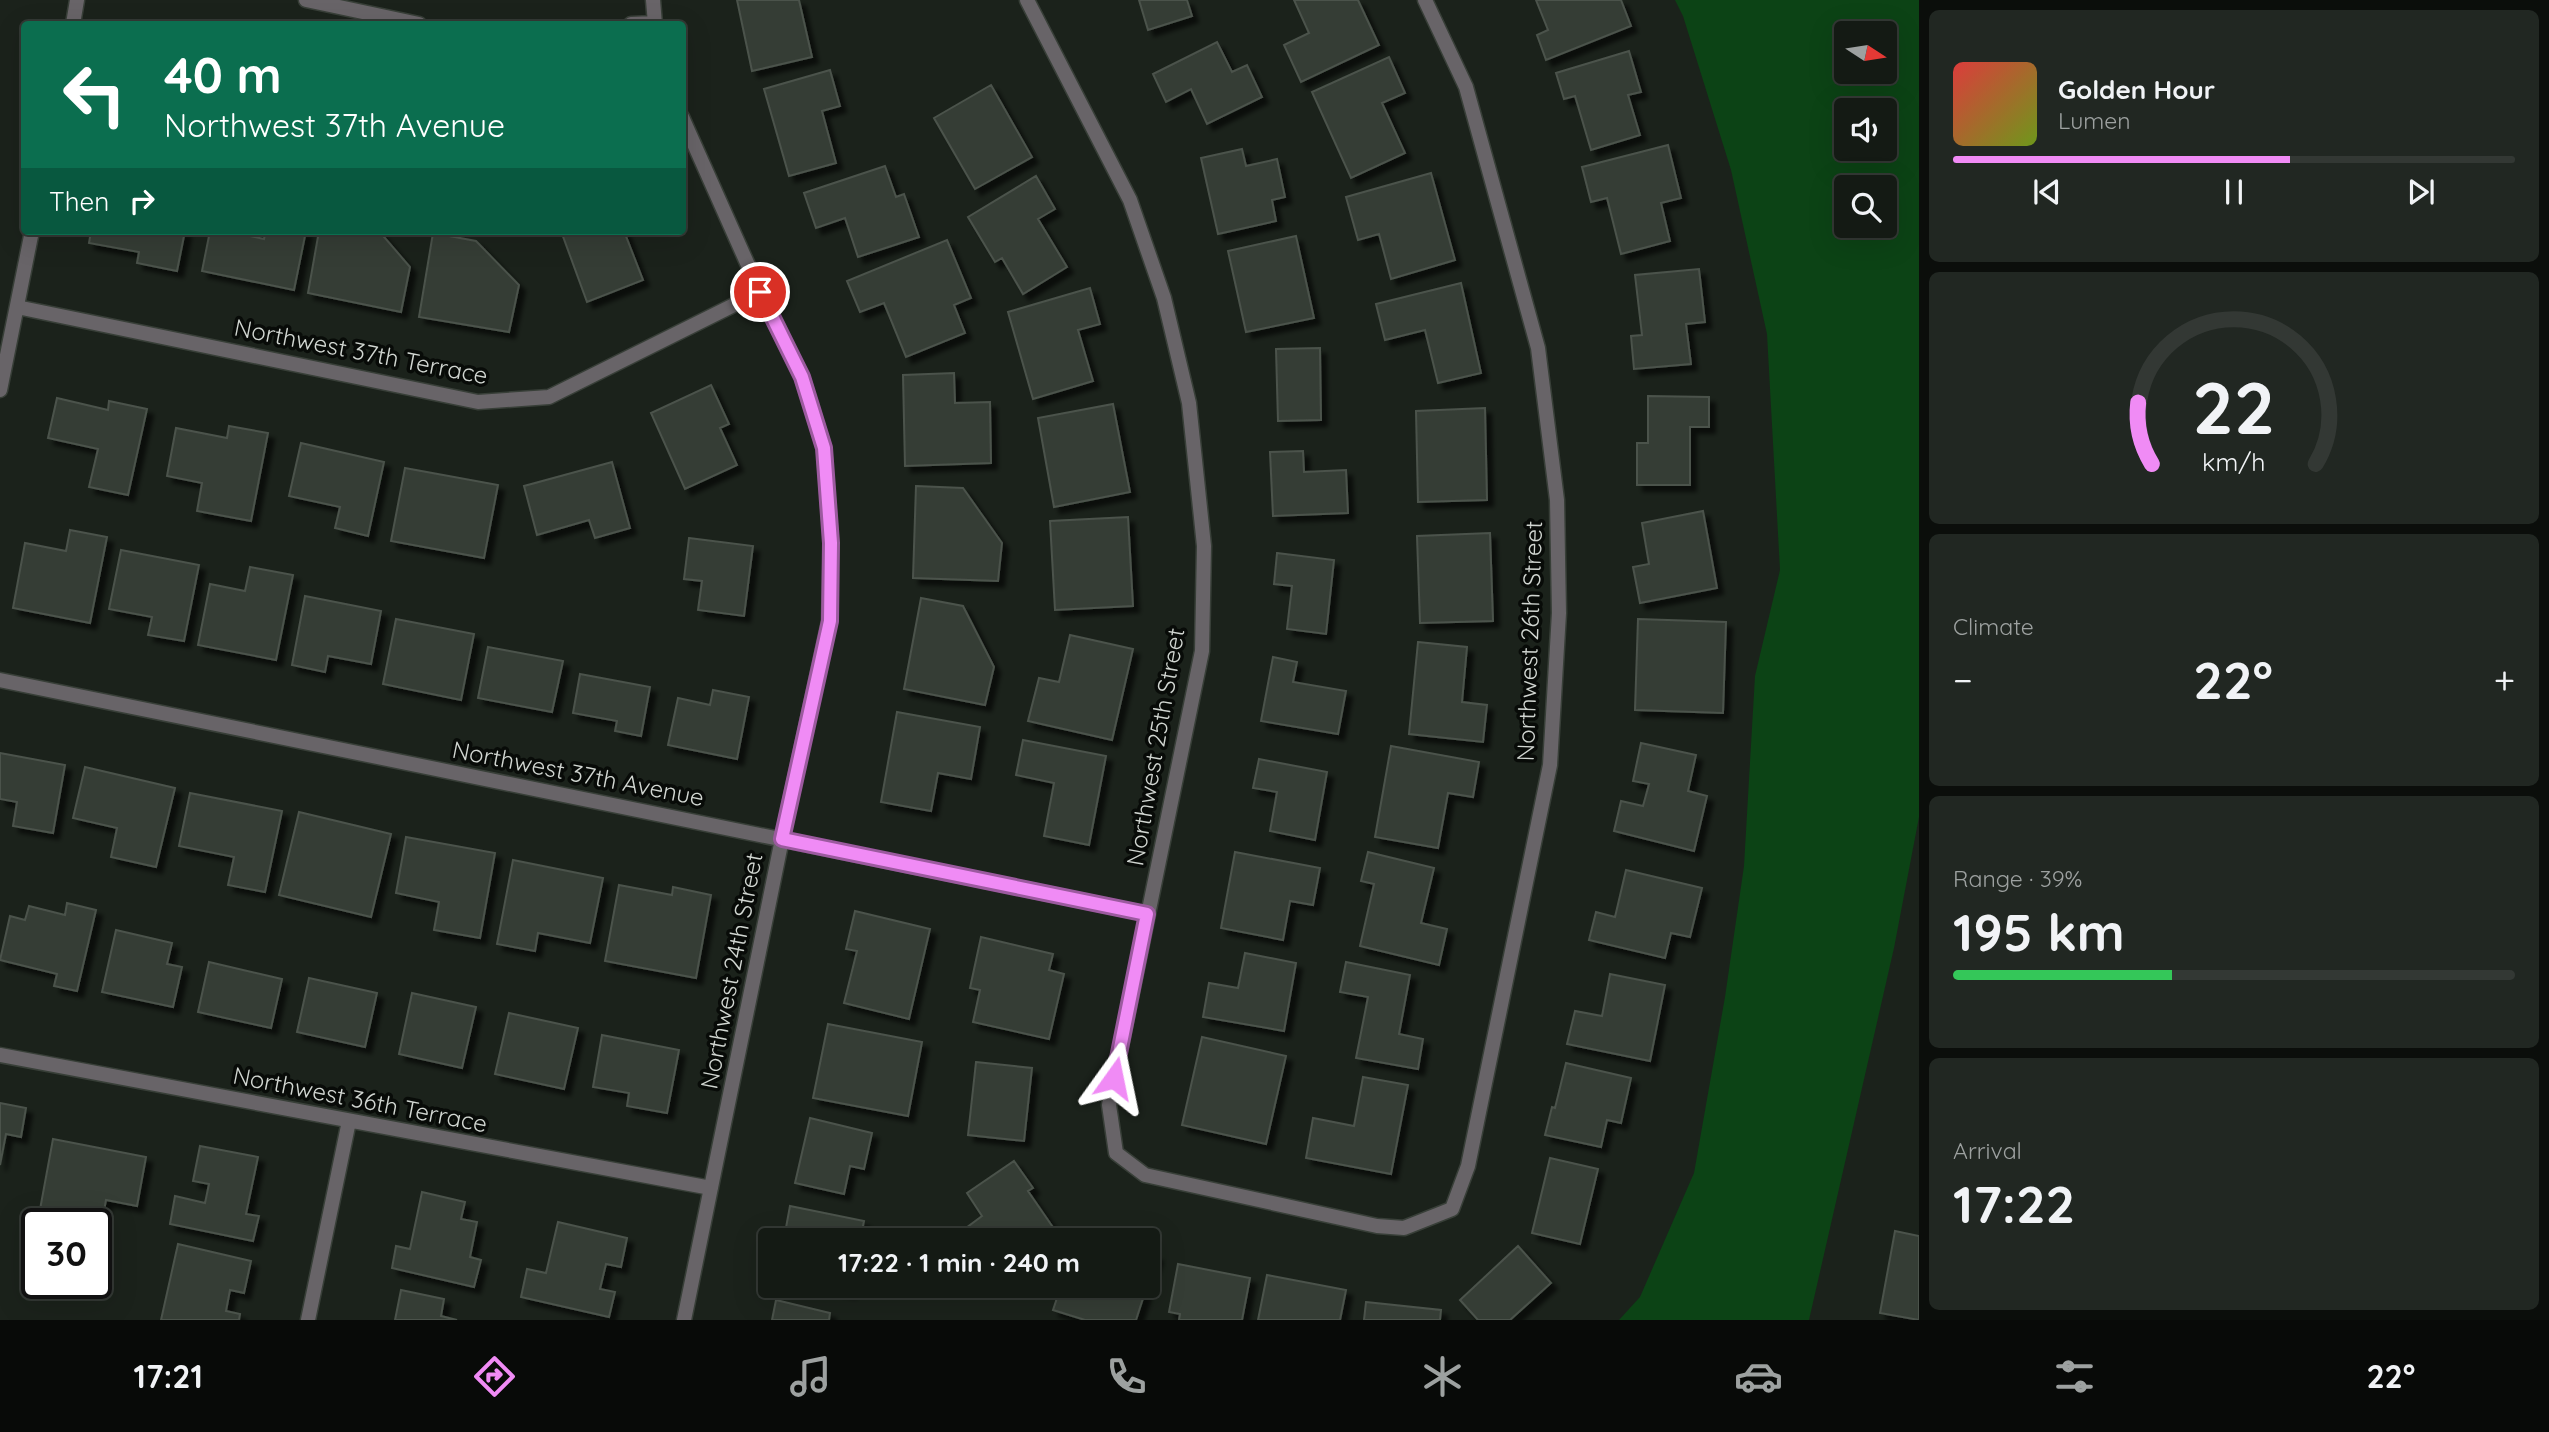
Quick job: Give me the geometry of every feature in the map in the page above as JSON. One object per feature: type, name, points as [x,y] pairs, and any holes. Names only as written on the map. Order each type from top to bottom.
[{"type":"street","points":[[74,21],[77,0]]},
{"type":"street","points":[[306,0],[405,21]]},
{"type":"street","points":[[653,0],[654,21]]},
{"type":"street","name":"Northwest 25th Street","points":[[1027,0],[1130,200],[1164,298],[1189,403],[1203,546],[1202,651],[1109,1105],[1116,1153]]},
{"type":"street","name":"Northwest 26th Street","points":[[1116,1153],[1145,1175],[1377,1226],[1404,1228],[1451,1209],[1468,1166],[1550,765],[1559,613],[1558,500],[1538,348],[1466,87],[1424,0]]},
{"type":"street","name":"Northwest 24th Street","points":[[684,1320],[782,839],[830,621],[831,543],[824,448],[802,377],[760,292],[686,126]]},
{"type":"street","points":[[0,390],[31,235]]},
{"type":"street","name":"Northwest 37th Terrace","points":[[17,307],[478,402],[549,397],[760,292]]},
{"type":"street","name":"Northwest 37th Avenue","points":[[0,680],[1147,914]]},
{"type":"street","name":"Northwest 36th Terrace","points":[[0,1055],[711,1188]]},
{"type":"street","points":[[308,1320],[349,1121]]},
{"type":"shaded area","points":[[1675,0],[1919,0],[1919,817],[1894,948],[1809,1320],[1619,1320],[1640,1297],[1694,1173],[1725,997],[1744,866],[1755,676],[1780,570],[1767,334],[1731,170],[1683,16]]},
{"type":"building","points":[[737,0],[799,0],[812,57],[752,71]]},
{"type":"building","points":[[1139,0],[1187,0],[1192,16],[1148,30]]},
{"type":"building","points":[[1294,0],[1358,0],[1379,45],[1301,82],[1284,45],[1309,33]]},
{"type":"building","points":[[1536,0],[1621,0],[1631,26],[1546,60],[1537,35],[1548,30]]},
{"type":"building","points":[[1217,42],[1232,72],[1247,65],[1262,97],[1207,124],[1191,89],[1166,102],[1153,74]]},
{"type":"building","points":[[1629,51],[1641,92],[1628,95],[1640,135],[1591,150],[1575,96],[1564,99],[1556,73]]},
{"type":"building","points":[[1389,57],[1405,93],[1382,103],[1405,153],[1351,178],[1312,92]]},
{"type":"building","points":[[830,70],[840,106],[822,111],[836,163],[789,176],[764,89]]},
{"type":"building","points":[[991,85],[1032,157],[975,189],[934,118]]},
{"type":"building","points":[[1668,145],[1681,198],[1661,203],[1670,241],[1621,254],[1607,198],[1591,202],[1582,167]]},
{"type":"building","points":[[1242,149],[1246,166],[1277,159],[1285,197],[1272,200],[1276,221],[1218,234],[1201,158]]},
{"type":"building","points":[[885,166],[896,197],[904,194],[919,237],[858,257],[845,218],[816,228],[804,193]]},
{"type":"building","points":[[1431,173],[1455,260],[1391,279],[1379,234],[1358,240],[1346,197]]},
{"type":"building","points":[[1036,176],[1055,209],[1038,219],[1067,267],[1023,294],[1002,258],[995,262],[968,217]]},
{"type":"building","points":[[90,235],[184,235],[177,271],[137,263],[139,252],[89,243]]},
{"type":"building","points":[[209,235],[246,235],[264,239],[265,235],[305,235],[294,290],[202,271]]},
{"type":"building","points":[[318,235],[382,235],[410,267],[401,312],[308,293]]},
{"type":"building","points":[[433,235],[476,241],[519,285],[509,332],[419,317]]},
{"type":"building","points":[[562,235],[626,235],[643,280],[587,302]]},
{"type":"building","points":[[1296,236],[1314,318],[1246,332],[1228,251]]},
{"type":"building","points":[[947,240],[971,298],[954,305],[965,333],[906,357],[884,303],[860,312],[847,281]]},
{"type":"building","points":[[1699,269],[1705,322],[1686,324],[1691,364],[1634,369],[1631,336],[1642,335],[1635,275]]},
{"type":"building","points":[[1461,283],[1481,373],[1438,383],[1425,330],[1385,340],[1376,304]]},
{"type":"building","points":[[1090,288],[1100,324],[1078,330],[1093,381],[1033,399],[1008,312]]},
{"type":"building","points":[[1320,348],[1321,420],[1278,421],[1276,349]]},
{"type":"building","points":[[954,373],[955,403],[990,402],[991,463],[905,466],[903,375]]},
{"type":"building","points":[[711,385],[729,424],[720,428],[737,465],[685,489],[651,413]]},
{"type":"building","points":[[1648,396],[1709,397],[1709,427],[1690,427],[1690,485],[1637,485],[1637,443],[1648,443]]},
{"type":"building","points":[[57,398],[108,410],[109,401],[147,409],[128,495],[89,487],[98,449],[48,438]]},
{"type":"building","points":[[1113,404],[1130,492],[1054,507],[1038,418]]},
{"type":"building","points":[[1485,408],[1487,500],[1418,502],[1416,411]]},
{"type":"building","points":[[229,426],[268,433],[251,521],[197,511],[202,483],[167,476],[176,428],[227,438]]},
{"type":"building","points":[[301,443],[384,462],[368,536],[335,528],[340,507],[289,496]]},
{"type":"building","points":[[1303,451],[1304,472],[1346,470],[1348,513],[1273,516],[1270,452]]},
{"type":"building","points":[[612,462],[630,528],[595,538],[589,520],[537,535],[524,486]]},
{"type":"building","points":[[405,468],[498,485],[484,558],[391,541]]},
{"type":"building","points":[[916,486],[963,488],[1002,543],[998,581],[913,578]]},
{"type":"building","points":[[1703,511],[1717,588],[1640,603],[1633,567],[1649,564],[1642,523]]},
{"type":"building","points":[[1128,517],[1133,606],[1055,610],[1050,521]]},
{"type":"building","points":[[70,530],[107,537],[90,623],[13,608],[25,543],[66,551]]},
{"type":"building","points":[[1490,533],[1493,621],[1420,623],[1417,536]]},
{"type":"building","points":[[689,538],[753,546],[744,616],[698,610],[702,581],[684,579]]},
{"type":"building","points":[[121,550],[199,565],[184,641],[148,635],[152,617],[109,609]]},
{"type":"building","points":[[1277,553],[1334,560],[1326,634],[1287,629],[1292,586],[1274,584]]},
{"type":"building","points":[[250,567],[293,575],[276,660],[198,645],[210,584],[245,591]]},
{"type":"building","points":[[305,596],[381,611],[371,664],[328,656],[325,672],[292,665]]},
{"type":"building","points":[[921,598],[963,606],[994,667],[985,705],[904,689]]},
{"type":"building","points":[[396,619],[474,634],[461,700],[383,684]]},
{"type":"building","points":[[1638,619],[1726,622],[1723,713],[1635,710]]},
{"type":"building","points":[[1070,635],[1133,649],[1112,740],[1028,721],[1039,678],[1059,682]]},
{"type":"building","points":[[1418,642],[1467,647],[1462,702],[1487,705],[1483,742],[1409,734]]},
{"type":"building","points":[[488,647],[563,661],[552,712],[478,698]]},
{"type":"building","points":[[1273,657],[1297,662],[1293,682],[1346,691],[1338,734],[1261,721]]},
{"type":"building","points":[[580,674],[650,687],[641,736],[615,731],[617,721],[573,713]]},
{"type":"building","points":[[713,690],[749,697],[737,759],[668,745],[678,698],[710,705]]},
{"type":"building","points":[[897,712],[980,727],[971,779],[938,773],[931,811],[881,802]]},
{"type":"building","points":[[1023,740],[1106,756],[1089,845],[1044,836],[1054,783],[1016,775]]},
{"type":"building","points":[[1641,743],[1696,755],[1688,791],[1707,796],[1694,851],[1614,831],[1621,801],[1643,806],[1649,784],[1633,781]]},
{"type":"building","points":[[1391,746],[1479,762],[1473,797],[1448,793],[1438,848],[1375,837]]},
{"type":"building","points":[[0,753],[65,765],[53,833],[13,826],[17,802],[0,799]]},
{"type":"building","points":[[1259,759],[1327,772],[1315,840],[1270,831],[1277,792],[1253,788]]},
{"type":"building","points":[[85,767],[175,788],[156,867],[111,857],[117,828],[73,818]]},
{"type":"building","points":[[190,793],[282,811],[265,892],[228,885],[234,857],[179,846]]},
{"type":"building","points":[[299,812],[391,834],[371,917],[279,895]]},
{"type":"building","points":[[406,837],[495,853],[480,938],[434,930],[439,902],[396,893]]},
{"type":"building","points":[[1235,852],[1320,868],[1313,905],[1290,901],[1283,940],[1221,928]]},
{"type":"building","points":[[1368,852],[1434,868],[1421,923],[1447,929],[1439,965],[1360,946],[1374,884],[1361,881]]},
{"type":"building","points":[[513,860],[603,878],[590,943],[538,933],[535,951],[497,944]]},
{"type":"building","points":[[1626,870],[1702,888],[1690,937],[1671,933],[1665,958],[1589,940],[1596,912],[1615,917]]},
{"type":"building","points":[[619,885],[672,895],[673,887],[711,895],[696,978],[605,961]]},
{"type":"building","points":[[67,903],[96,910],[77,991],[54,986],[57,974],[0,960],[10,916],[25,920],[29,906],[65,915]]},
{"type":"building","points":[[855,911],[930,929],[909,1019],[844,1003],[857,951],[846,949]]},
{"type":"building","points":[[116,930],[172,943],[167,964],[182,967],[173,1007],[102,992]]},
{"type":"building","points":[[981,937],[1053,954],[1049,970],[1064,974],[1049,1039],[973,1022],[980,990],[970,988]]},
{"type":"building","points":[[1245,953],[1296,963],[1284,1031],[1203,1017],[1209,983],[1238,988]]},
{"type":"building","points":[[209,962],[282,979],[271,1028],[198,1012]]},
{"type":"building","points":[[1346,962],[1410,975],[1399,1034],[1423,1039],[1418,1069],[1356,1058],[1368,997],[1340,992]]},
{"type":"building","points":[[1610,974],[1665,985],[1650,1061],[1567,1044],[1575,1011],[1602,1016]]},
{"type":"building","points":[[309,978],[377,993],[365,1047],[297,1032]]},
{"type":"building","points":[[412,993],[476,1007],[462,1068],[399,1054]]},
{"type":"building","points":[[509,1013],[578,1028],[564,1089],[495,1074]]},
{"type":"building","points":[[828,1024],[922,1042],[908,1116],[813,1098]]},
{"type":"building","points":[[602,1035],[679,1050],[667,1113],[627,1106],[629,1093],[593,1087]]},
{"type":"building","points":[[1202,1037],[1286,1056],[1266,1144],[1182,1125]]},
{"type":"building","points":[[976,1062],[1032,1068],[1024,1141],[968,1135]]},
{"type":"building","points":[[1566,1063],[1631,1078],[1621,1123],[1607,1120],[1601,1147],[1545,1135]]},
{"type":"building","points":[[1363,1077],[1408,1085],[1391,1174],[1306,1158],[1313,1118],[1354,1126]]},
{"type":"building","points":[[0,1103],[26,1108],[21,1137],[6,1134],[0,1165]]},
{"type":"building","points":[[810,1118],[872,1133],[864,1169],[850,1166],[844,1194],[795,1183]]},
{"type":"building","points":[[53,1139],[146,1157],[137,1206],[106,1200],[104,1208],[40,1208]]},
{"type":"building","points":[[200,1146],[258,1157],[246,1214],[259,1216],[253,1241],[170,1224],[175,1196],[205,1203],[209,1184],[193,1181]]},
{"type":"building","points":[[1550,1158],[1598,1169],[1580,1244],[1532,1233]]},
{"type":"building","points":[[1014,1161],[1033,1188],[1028,1191],[1053,1228],[966,1228],[982,1216],[967,1193]]},
{"type":"building","points":[[422,1192],[465,1202],[461,1219],[477,1222],[470,1257],[481,1260],[474,1287],[392,1268],[396,1246],[410,1249]]},
{"type":"building","points":[[790,1206],[864,1221],[863,1228],[786,1228]]},
{"type":"building","points":[[558,1222],[627,1238],[621,1267],[606,1264],[600,1289],[615,1292],[609,1317],[521,1297],[527,1269],[546,1273]]},
{"type":"building","points":[[1895,1231],[1919,1236],[1919,1320],[1880,1313]]},
{"type":"building","points":[[178,1244],[251,1261],[244,1293],[230,1290],[226,1311],[240,1314],[239,1320],[161,1320]]},
{"type":"building","points":[[1518,1246],[1551,1283],[1510,1320],[1478,1320],[1460,1300]]},
{"type":"building","points":[[1178,1264],[1250,1278],[1242,1320],[1179,1320],[1180,1314],[1169,1312]]},
{"type":"building","points":[[1267,1275],[1346,1290],[1340,1320],[1258,1320]]},
{"type":"building","points":[[401,1290],[444,1299],[441,1316],[457,1320],[395,1320]]},
{"type":"building","points":[[1057,1298],[1143,1298],[1136,1320],[1085,1320],[1053,1310]]},
{"type":"building","points":[[776,1300],[830,1313],[829,1320],[772,1320]]},
{"type":"building","points":[[1366,1302],[1441,1310],[1440,1320],[1364,1320]]},
{"type":"route","points":[[760,292],[802,377],[824,448],[831,543],[830,621],[782,839],[1147,914],[1114,1078]]}]
